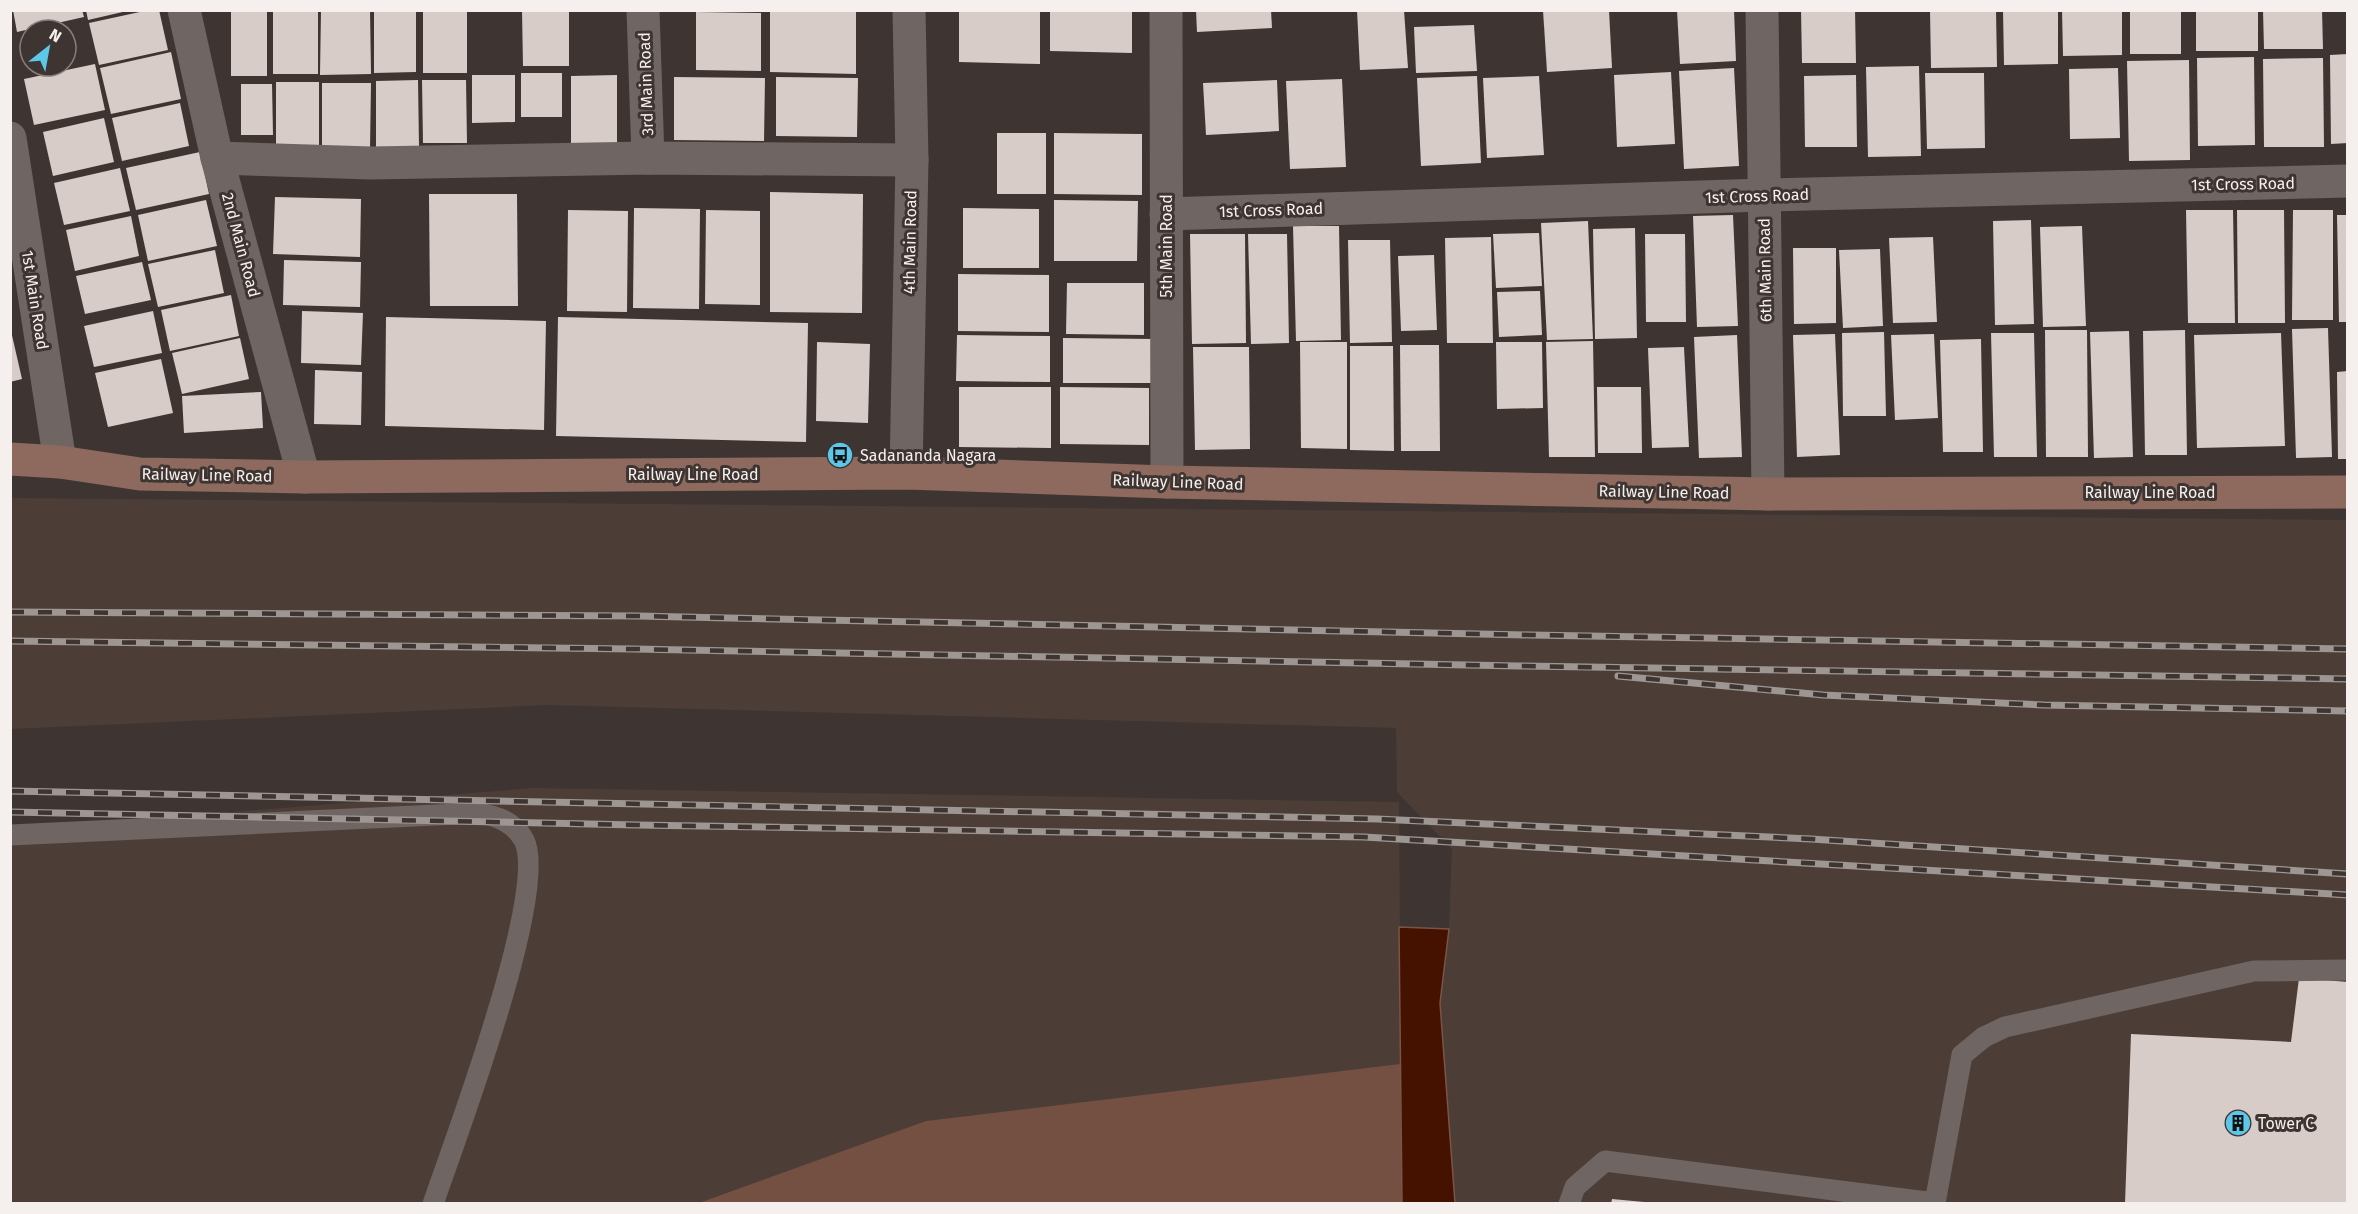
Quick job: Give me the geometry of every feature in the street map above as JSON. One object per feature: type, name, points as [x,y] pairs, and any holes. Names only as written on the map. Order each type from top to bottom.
[{"type":"main road","name":"Railway Line Road","points":[[10,459],[60,462],[141,474],[304,477],[906,473],[1167,482],[1768,494],[2348,492]]},
{"type":"street","name":"2nd Main Road","points":[[184,10],[217,158],[304,477]]},
{"type":"street","name":"3rd Main Road","points":[[643,10],[648,158]]},
{"type":"street","name":"4th Main Road","points":[[906,473],[912,160],[909,10]]},
{"type":"street","name":"5th Main Road","points":[[1166,10],[1167,482]]},
{"type":"street","name":"6th Main Road","points":[[1762,10],[1768,494]]},
{"type":"street","name":"1st Main Road","points":[[10,138],[60,462]]},
{"type":"street","points":[[217,158],[371,163],[648,158],[912,160]]},
{"type":"street","name":"1st Cross Road","points":[[1166,214],[1764,195],[2348,181]]},
{"type":"lane","points":[[10,835],[479,813],[505,820],[525,841],[528,860],[528,890],[523,920],[477,1078],[433,1203]]},
{"type":"lane","points":[[1569,1203],[1575,1187],[1605,1161],[1935,1203],[1962,1055],[1984,1037],[2005,1027],[2254,971],[2348,970]]},
{"type":"shaded area","points":[[10,498],[2347,520],[2347,1203],[1455,1203],[1440,1003],[1449,929],[1452,849],[1397,792],[1396,728],[548,705],[11,729]]},
{"type":"shaded area","points":[[534,788],[1399,802],[1402,1203],[11,1203],[10,827],[54,826]]},
{"type":"shaded area","points":[[1399,927],[1449,929],[1440,1003],[1455,1203],[1402,1203]]},
{"type":"shaded area","points":[[1400,1064],[1402,1203],[699,1203],[926,1121]]},
{"type":"building","points":[[13,10],[82,10],[84,17],[18,18],[17,32]]},
{"type":"building","points":[[86,10],[127,10],[127,11],[88,20]]},
{"type":"building","points":[[149,10],[159,10],[168,50],[99,65],[89,23]]},
{"type":"building","points":[[231,10],[267,10],[267,76],[231,76]]},
{"type":"building","points":[[273,10],[318,10],[318,74],[273,74]]},
{"type":"building","points":[[321,10],[370,10],[371,74],[320,75]]},
{"type":"building","points":[[374,10],[416,10],[416,72],[374,73]]},
{"type":"building","points":[[423,10],[467,10],[467,73],[423,73]]},
{"type":"building","points":[[522,10],[569,10],[569,66],[523,66]]},
{"type":"building","points":[[770,10],[856,10],[856,74],[770,72]]},
{"type":"building","points":[[959,10],[1040,10],[1040,64],[959,62]]},
{"type":"building","points":[[1050,10],[1132,10],[1132,53],[1050,51]]},
{"type":"building","points":[[1196,10],[1271,10],[1272,28],[1197,32]]},
{"type":"building","points":[[1357,10],[1404,10],[1408,68],[1360,70]]},
{"type":"building","points":[[1543,10],[1609,10],[1612,68],[1547,72]]},
{"type":"building","points":[[1677,10],[1734,10],[1736,61],[1680,64]]},
{"type":"building","points":[[1801,10],[1855,10],[1856,63],[1802,63]]},
{"type":"building","points":[[1930,10],[1996,10],[1997,67],[1931,68]]},
{"type":"building","points":[[2003,10],[2058,10],[2058,64],[2004,65]]},
{"type":"building","points":[[2062,10],[2122,10],[2122,55],[2063,56]]},
{"type":"building","points":[[2130,10],[2181,10],[2181,54],[2130,54]]},
{"type":"building","points":[[2196,10],[2258,10],[2258,51],[2196,51]]},
{"type":"building","points":[[2263,10],[2322,10],[2323,49],[2264,49]]},
{"type":"building","points":[[696,12],[761,13],[761,71],[696,70]]},
{"type":"building","points":[[1474,25],[1477,71],[1416,73],[1414,27]]},
{"type":"building","points":[[171,52],[181,99],[111,114],[100,68]]},
{"type":"building","points":[[2348,54],[2348,143],[2331,144],[2330,55]]},
{"type":"building","points":[[2254,57],[2255,145],[2198,146],[2197,58]]},
{"type":"building","points":[[2323,58],[2324,147],[2264,147],[2263,59]]},
{"type":"building","points":[[2189,60],[2190,160],[2129,161],[2127,61]]},
{"type":"building","points":[[95,64],[105,110],[34,125],[24,79],[78,78],[78,68]]},
{"type":"building","points":[[1919,66],[1921,156],[1868,157],[1866,67]]},
{"type":"building","points":[[1734,68],[1739,166],[1684,169],[1679,71]]},
{"type":"building","points":[[2118,68],[2120,138],[2070,139],[2069,69]]},
{"type":"building","points":[[1671,72],[1675,144],[1617,147],[1614,75]]},
{"type":"building","points":[[521,73],[562,73],[562,117],[521,117]]},
{"type":"building","points":[[1925,73],[1984,73],[1985,148],[1927,149]]},
{"type":"building","points":[[472,75],[515,75],[515,122],[472,123]]},
{"type":"building","points":[[617,75],[617,147],[571,147],[571,76]]},
{"type":"building","points":[[1856,75],[1857,147],[1805,147],[1804,76]]},
{"type":"building","points":[[1477,76],[1481,163],[1421,166],[1417,78]]},
{"type":"building","points":[[1539,76],[1544,155],[1487,158],[1483,78]]},
{"type":"building","points":[[674,77],[765,78],[764,141],[674,140]]},
{"type":"building","points":[[776,77],[858,78],[857,137],[776,136]]},
{"type":"building","points":[[1342,79],[1346,167],[1290,169],[1286,81]]},
{"type":"building","points":[[418,80],[419,147],[376,147],[376,81]]},
{"type":"building","points":[[422,80],[466,80],[467,143],[423,143]]},
{"type":"building","points":[[1277,80],[1279,131],[1206,135],[1203,83]]},
{"type":"building","points":[[276,82],[319,82],[319,147],[276,147]]},
{"type":"building","points":[[322,83],[371,83],[370,149],[322,149]]},
{"type":"building","points":[[241,84],[272,84],[273,135],[241,135]]},
{"type":"building","points":[[180,103],[189,146],[122,161],[112,118]]},
{"type":"building","points":[[104,118],[114,162],[53,176],[43,132]]},
{"type":"building","points":[[997,133],[1046,133],[1046,194],[997,194]]},
{"type":"building","points":[[1054,133],[1142,134],[1142,195],[1054,194]]},
{"type":"building","points":[[200,152],[209,194],[136,210],[126,168]]},
{"type":"building","points":[[120,168],[130,211],[64,225],[54,183]]},
{"type":"building","points":[[770,192],[863,194],[862,313],[770,312]]},
{"type":"building","points":[[429,194],[517,194],[518,306],[430,306]]},
{"type":"building","points":[[275,197],[361,199],[360,257],[273,254]]},
{"type":"building","points":[[206,200],[217,246],[148,261],[138,215]]},
{"type":"building","points":[[1054,200],[1138,201],[1137,261],[1054,261]]},
{"type":"building","points":[[634,208],[700,209],[699,309],[633,308]]},
{"type":"building","points":[[963,208],[1039,209],[1039,268],[963,268]]},
{"type":"building","points":[[568,210],[628,211],[627,312],[567,311]]},
{"type":"building","points":[[706,210],[760,211],[760,305],[705,304]]},
{"type":"building","points":[[2186,210],[2233,210],[2235,323],[2188,323]]},
{"type":"building","points":[[2237,210],[2284,210],[2285,323],[2238,323]]},
{"type":"building","points":[[2293,210],[2333,210],[2333,320],[2292,320]]},
{"type":"building","points":[[1733,215],[1738,326],[1697,327],[1693,216]]},
{"type":"building","points":[[2337,215],[2348,215],[2348,322],[2339,322]]},
{"type":"building","points":[[131,216],[139,256],[75,271],[66,230]]},
{"type":"building","points":[[2031,220],[2034,324],[1995,325],[1993,221]]},
{"type":"building","points":[[1588,221],[1593,339],[1547,340],[1541,223]]},
{"type":"building","points":[[1293,226],[1339,226],[1341,340],[1296,341]]},
{"type":"building","points":[[2082,226],[2086,326],[2043,327],[2040,227]]},
{"type":"building","points":[[1635,228],[1637,338],[1595,339],[1593,229]]},
{"type":"building","points":[[1539,233],[1542,286],[1496,288],[1493,234]]},
{"type":"building","points":[[1190,234],[1245,234],[1246,343],[1192,344]]},
{"type":"building","points":[[1248,234],[1287,234],[1289,343],[1251,344]]},
{"type":"building","points":[[1645,234],[1685,234],[1686,322],[1646,322]]},
{"type":"building","points":[[1491,237],[1493,343],[1447,343],[1445,238]]},
{"type":"building","points":[[1933,237],[1937,322],[1893,323],[1889,238]]},
{"type":"building","points":[[1348,240],[1390,240],[1392,342],[1350,343]]},
{"type":"building","points":[[1793,248],[1836,248],[1836,323],[1794,324]]},
{"type":"building","points":[[1880,249],[1883,326],[1843,328],[1839,250]]},
{"type":"building","points":[[215,250],[224,293],[158,307],[148,264]]},
{"type":"building","points":[[1434,255],[1437,330],[1401,331],[1398,256]]},
{"type":"building","points":[[284,260],[361,262],[360,307],[283,305]]},
{"type":"building","points":[[142,262],[151,300],[85,314],[76,276]]},
{"type":"building","points":[[958,274],[1049,275],[1049,332],[958,331]]},
{"type":"building","points":[[1067,283],[1144,283],[1144,335],[1066,334]]},
{"type":"building","points":[[1540,291],[1542,335],[1499,337],[1497,292]]},
{"type":"building","points":[[231,295],[239,336],[170,351],[161,310]]},
{"type":"building","points":[[153,311],[162,353],[94,367],[84,326]]},
{"type":"building","points":[[302,311],[363,313],[361,365],[301,363]]},
{"type":"building","points":[[386,317],[546,321],[544,430],[385,426]]},
{"type":"building","points":[[558,317],[808,323],[806,442],[556,436]]},
{"type":"building","points":[[2328,328],[2332,457],[2296,458],[2292,329]]},
{"type":"building","points":[[2045,330],[2087,330],[2088,457],[2046,457]]},
{"type":"building","points":[[2185,330],[2187,455],[2145,455],[2143,331]]},
{"type":"building","points":[[2129,331],[2133,457],[2094,458],[2090,332]]},
{"type":"building","points":[[10,332],[22,379],[10,382]]},
{"type":"building","points":[[1884,332],[1886,416],[1843,416],[1842,333]]},
{"type":"building","points":[[1991,333],[2034,333],[2037,457],[1994,457]]},
{"type":"building","points":[[2281,333],[2285,446],[2197,448],[2194,335]]},
{"type":"building","points":[[1835,334],[1840,455],[1797,457],[1793,335]]},
{"type":"building","points":[[1934,334],[1938,418],[1895,420],[1891,335]]},
{"type":"building","points":[[957,335],[1050,336],[1050,382],[956,381]]},
{"type":"building","points":[[1737,335],[1742,457],[1699,458],[1694,337]]},
{"type":"building","points":[[240,338],[249,379],[182,394],[172,353]]},
{"type":"building","points":[[1063,338],[1154,339],[1154,383],[1063,383]]},
{"type":"building","points":[[1981,339],[1983,452],[1943,452],[1940,340]]},
{"type":"building","points":[[1593,341],[1595,457],[1549,457],[1546,342]]},
{"type":"building","points":[[817,342],[870,344],[868,423],[816,421]]},
{"type":"building","points":[[1300,342],[1347,342],[1347,449],[1301,448]]},
{"type":"building","points":[[1496,342],[1542,342],[1543,408],[1497,409]]},
{"type":"building","points":[[1400,345],[1439,345],[1440,451],[1401,451]]},
{"type":"building","points":[[1350,346],[1393,346],[1394,451],[1350,450]]},
{"type":"building","points":[[1193,347],[1249,347],[1250,449],[1195,450]]},
{"type":"building","points":[[1684,347],[1689,447],[1652,448],[1648,348]]},
{"type":"building","points":[[161,359],[173,413],[108,427],[95,373]]},
{"type":"building","points":[[315,370],[362,372],[361,425],[314,424]]},
{"type":"building","points":[[2348,371],[2348,459],[2338,459],[2337,372]]},
{"type":"building","points":[[959,387],[1051,387],[1051,448],[959,447]]},
{"type":"building","points":[[1060,387],[1149,388],[1149,445],[1060,444]]},
{"type":"building","points":[[1597,387],[1641,387],[1642,453],[1598,453]]},
{"type":"building","points":[[261,392],[263,428],[184,433],[182,396]]},
{"type":"building","name":"Tower C","points":[[2299,978],[2348,982],[2348,1204],[2125,1204],[2131,1034],[2291,1042]]},
{"type":"building","points":[[1612,1199],[1644,1202],[1644,1204],[1611,1204]]},
{"type":"railway","points":[[10,612],[637,616],[2348,649]]},
{"type":"railway","points":[[10,641],[634,649],[2348,679]]},
{"type":"railway","points":[[1618,676],[1823,695],[2044,705],[2348,711]]},
{"type":"railway","points":[[10,791],[1377,819],[1811,839],[2348,874]]},
{"type":"railway","points":[[10,812],[1364,837],[2348,895]]},
{"type":"place","name":"Sadananda Nagara","points":[[840,455]]},
{"type":"place","name":"Tower C","points":[[2238,1123]]}]
